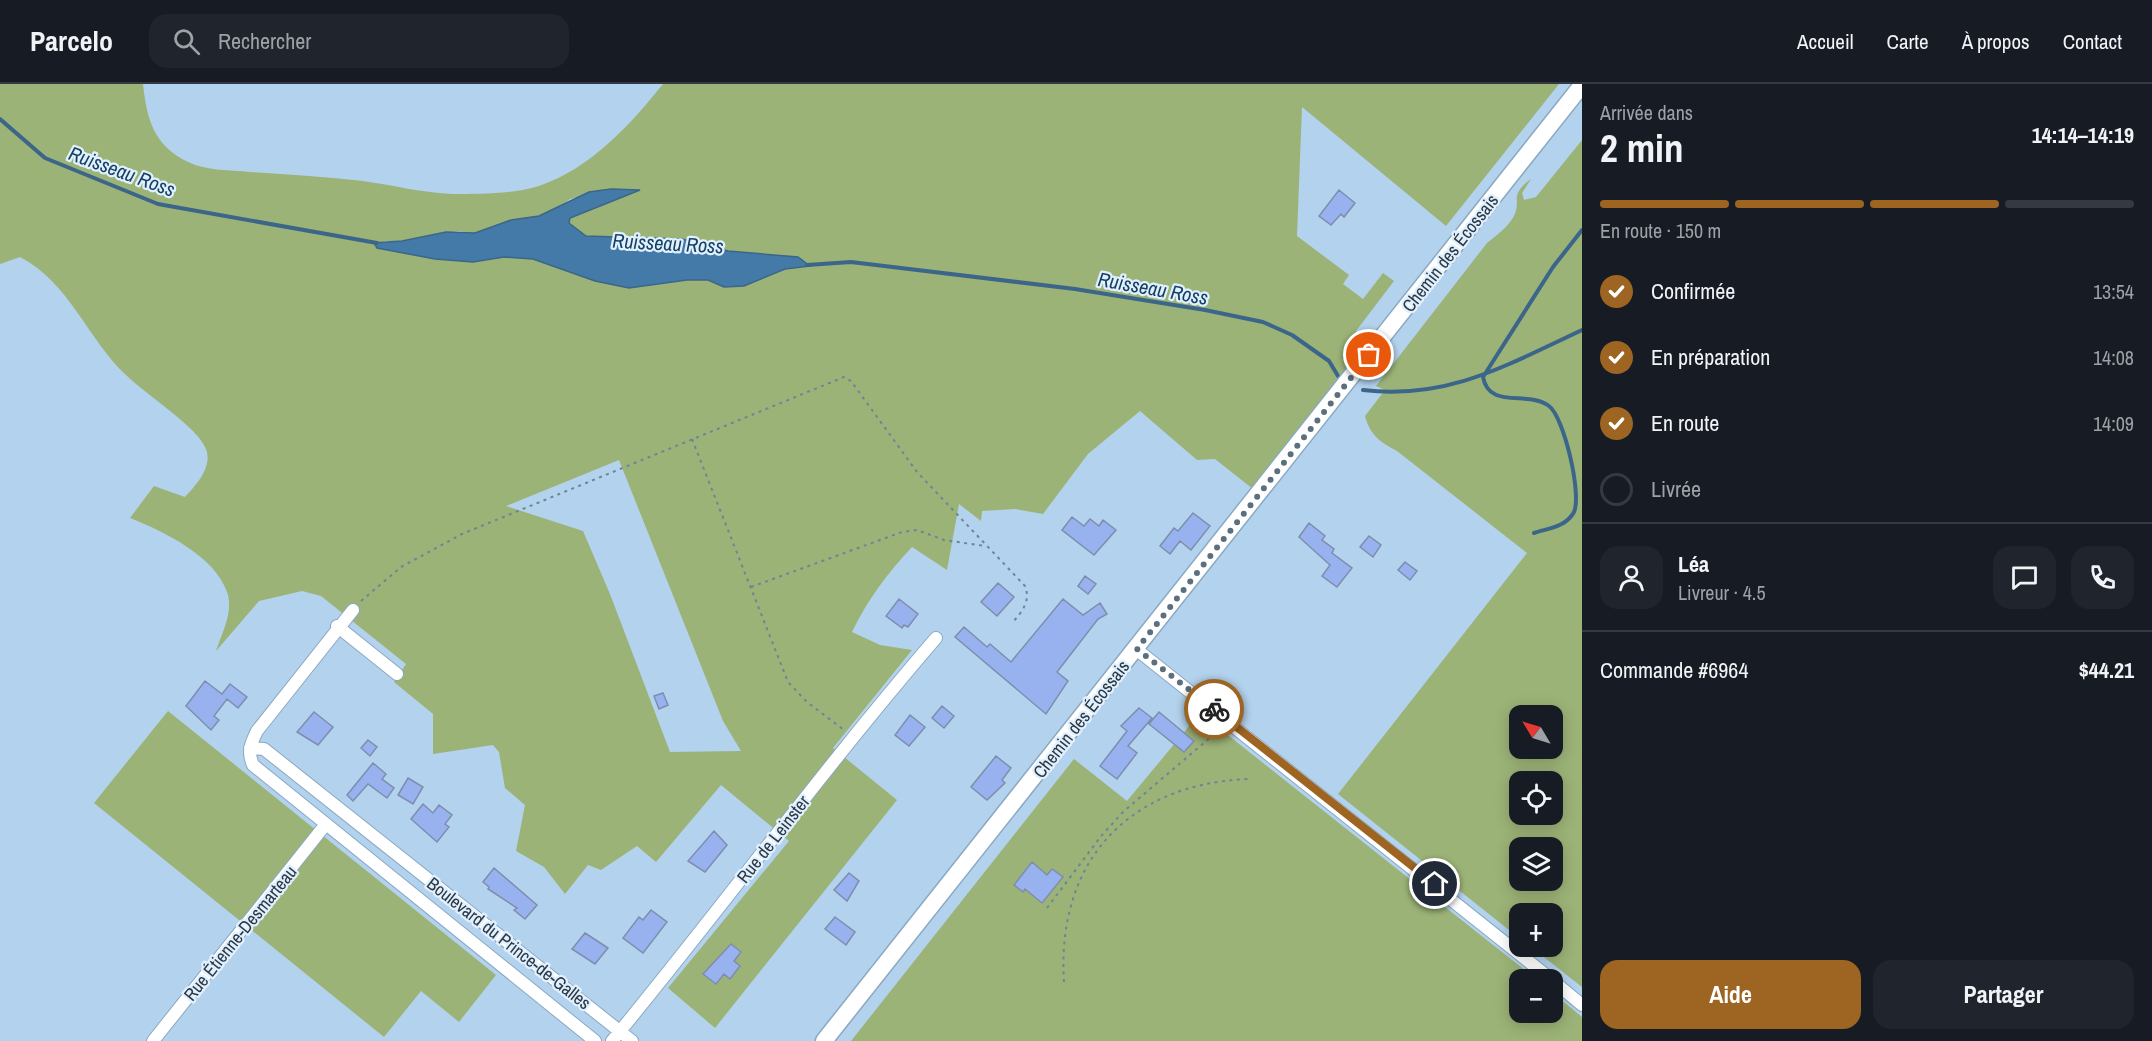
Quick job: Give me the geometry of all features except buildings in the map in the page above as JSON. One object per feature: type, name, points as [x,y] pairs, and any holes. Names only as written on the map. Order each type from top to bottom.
[{"type":"main road","name":"Chemin des Écossais","points":[[824,1041],[1582,85]]},
{"type":"street","points":[[250,748],[265,719],[352,610]]},
{"type":"street","points":[[338,626],[397,674]]},
{"type":"street","name":"Rue de Leinster","points":[[616,1036],[704,928],[853,737],[936,638]]},
{"type":"street","points":[[1137,649],[1538,969]]},
{"type":"street","name":"Boulevard du Prince-de-Galles","points":[[595,1041],[253,765],[249,756],[250,748],[264,749],[386,845],[616,1036],[632,1041]]},
{"type":"street","name":"Rue Étienne-Desmarteau","points":[[153,1041],[326,824]]},
{"type":"street","points":[[372,862],[386,845]]},
{"type":"street","points":[[1563,989],[1582,1005]]},
{"type":"path","points":[[352,610],[378,584],[428,550],[844,377],[851,381],[917,472],[1025,586],[1028,594],[1026,603],[1012,623]]},
{"type":"path","points":[[692,439],[788,682],[807,702],[853,737]]},
{"type":"path","points":[[751,587],[902,532],[917,530],[944,540],[986,546]]},
{"type":"path","points":[[1047,908],[1102,835],[1123,812],[1229,721]]},
{"type":"path","points":[[1064,982],[1064,931],[1070,906],[1079,882],[1107,839],[1146,806],[1169,794],[1210,782],[1248,779]]},
{"type":"green space","points":[[0,84],[143,84],[150,120],[159,139],[176,155],[203,167],[363,181],[419,191],[485,194],[518,191],[539,186],[576,168],[623,130],[663,84],[1559,84],[1446,226],[1302,107],[1297,236],[1349,275],[1343,284],[1363,299],[1383,273],[1394,281],[1356,331],[1363,346],[1253,489],[1215,459],[1197,460],[1140,411],[1088,454],[1043,514],[1015,509],[982,511],[981,521],[959,504],[947,570],[912,547],[879,587],[852,632],[880,645],[912,650],[833,748],[897,800],[715,1028],[668,988],[789,841],[721,785],[656,862],[637,846],[601,870],[588,865],[565,894],[544,867],[516,851],[525,805],[505,788],[499,752],[493,745],[433,754],[433,714],[394,682],[406,664],[321,596],[302,591],[259,601],[216,651],[229,607],[227,592],[221,579],[200,556],[186,546],[130,518],[154,486],[185,497],[198,481],[207,462],[208,456],[201,440],[126,375],[100,345],[52,281],[20,257],[0,264]],"holes":[[[611,189],[638,191],[570,218],[569,223],[586,236],[682,239],[728,251],[798,257],[810,265],[785,269],[744,286],[724,287],[708,280],[687,280],[629,288],[595,281],[533,259],[504,257],[473,262],[435,259],[377,248],[384,241],[402,241],[458,231],[475,233],[511,220],[539,216],[554,211],[570,199]],[[619,460],[723,721],[741,751],[670,752],[610,594],[583,531],[506,506]]]},
{"type":"green space","points":[[1582,140],[1582,987],[1563,972],[1563,969],[1559,969],[1544,957],[1563,957],[1563,903],[1509,903],[1509,930],[1338,794],[1527,553],[1397,451],[1381,441],[1373,433],[1365,416],[1385,390],[1376,386],[1487,243],[1512,220],[1518,194],[1531,179],[1522,193],[1524,200],[1536,197]]},
{"type":"green space","points":[[168,711],[496,975],[459,1022],[421,991],[384,1037],[94,803]]},
{"type":"green space","points":[[1200,713],[1523,969],[1509,969],[1509,1023],[1563,1023],[1563,1001],[1582,1017],[1582,1041],[851,1041],[1074,759],[1127,801]]},
{"type":"water","points":[[611,189],[640,190],[570,218],[569,223],[586,236],[682,239],[728,251],[798,257],[810,266],[785,269],[744,286],[724,287],[708,280],[687,280],[629,288],[595,281],[533,259],[504,257],[473,262],[435,259],[377,248],[374,243],[402,241],[446,232],[475,233],[511,220],[539,216],[589,192]]},
{"type":"waterway","name":"Ruisseau Ross","points":[[0,119],[45,158],[158,204],[377,243]]},
{"type":"waterway","points":[[1534,533],[1562,524],[1574,512],[1576,489],[1566,440],[1555,413],[1549,406],[1531,399],[1510,398],[1493,393],[1487,387],[1483,377],[1553,267],[1582,230]]},
{"type":"waterway","name":"Ruisseau Ross","points":[[807,265],[851,262],[1075,289],[1263,322],[1292,335],[1329,361],[1338,376]]},
{"type":"waterway","name":"Ruisseau Ross","points":[[1363,390],[1394,392],[1450,385],[1502,367],[1582,330]]},
{"type":"way so far","points":[[1214,709],[1137,649],[1369,355]]},
{"type":"route","points":[[1214,709],[1435,884]]}]
